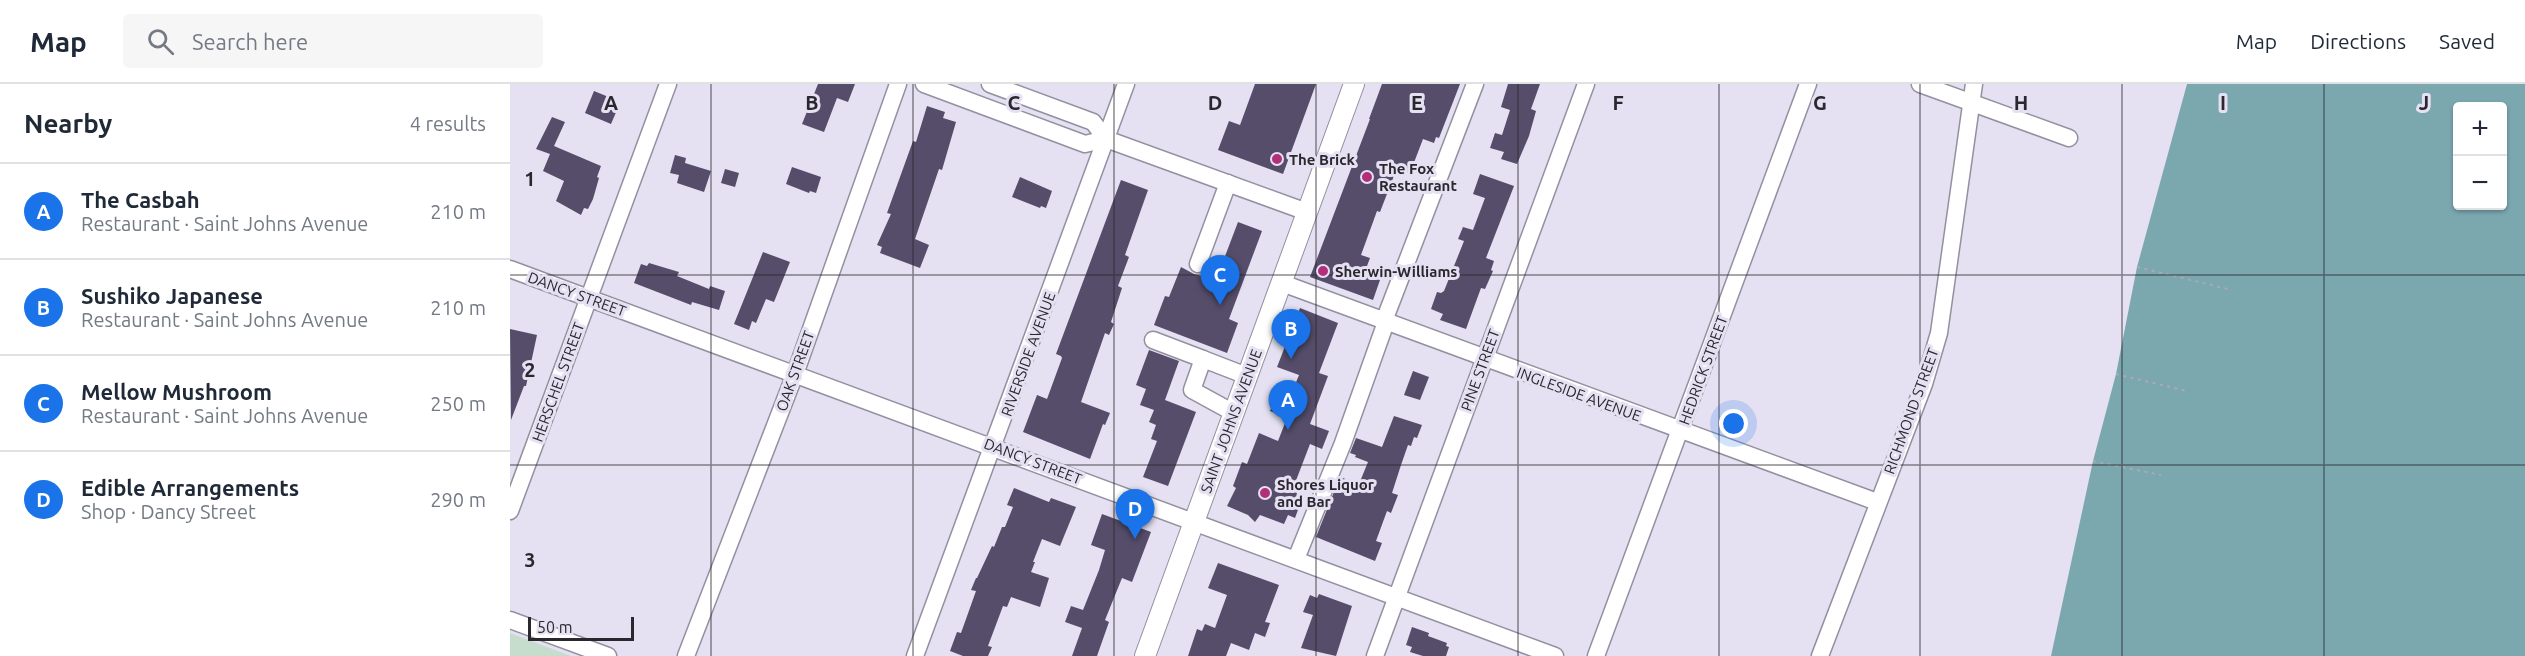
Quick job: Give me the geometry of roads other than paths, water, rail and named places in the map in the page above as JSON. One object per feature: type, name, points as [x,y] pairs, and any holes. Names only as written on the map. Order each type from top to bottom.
[{"type":"main road","name":"SAINT JOHNS AVENUE","points":[[1145,656],[1354,84]]},
{"type":"street","name":"HERSCHEL STREET","points":[[510,511],[668,84]]},
{"type":"street","name":"OAK STREET","points":[[686,656],[795,374],[898,84]]},
{"type":"street","points":[[924,84],[1085,144],[1106,139]]},
{"type":"street","points":[[990,84],[1093,122],[1106,139],[1307,212]]},
{"type":"street","name":"RIVERSIDE AVENUE","points":[[915,656],[1125,84]]},
{"type":"street","points":[[1296,560],[1343,443],[1385,322],[1475,84]]},
{"type":"street","name":"PINE STREET","points":[[1375,656],[1586,84]]},
{"type":"street","name":"HEDRICK STREET","points":[[1596,656],[1808,84]]},
{"type":"street","points":[[1920,84],[2069,138]]},
{"type":"street","name":"RICHMOND STREET","points":[[1820,656],[1924,384],[1939,333],[1974,84]]},
{"type":"street","points":[[1198,264],[1228,183]]},
{"type":"street","name":"DANCY STREET","points":[[510,269],[1555,656]]},
{"type":"street","name":"INGLESIDE AVENUE","points":[[1282,283],[1877,502]]},
{"type":"street","points":[[1153,340],[1247,376]]},
{"type":"street","points":[[1203,359],[1192,390],[1234,413]]},
{"type":"street","points":[[510,620],[608,656]]},
{"type":"place","name":"The Brick","points":[[1277,159]]},
{"type":"place","name":"The Fox Restaurant","points":[[1367,177]]},
{"type":"place","name":"Sherwin-Williams","points":[[1323,271]]},
{"type":"place","name":"Mellow Mushroom","points":[[1220,305]]},
{"type":"place","name":"Sushiko Japanese","points":[[1291,359]]},
{"type":"place","name":"The Casbah","points":[[1288,430]]},
{"type":"place","name":"Shores Liquor and Bar","points":[[1265,493]]},
{"type":"place","name":"Edible Arrangements","points":[[1135,539]]}]
